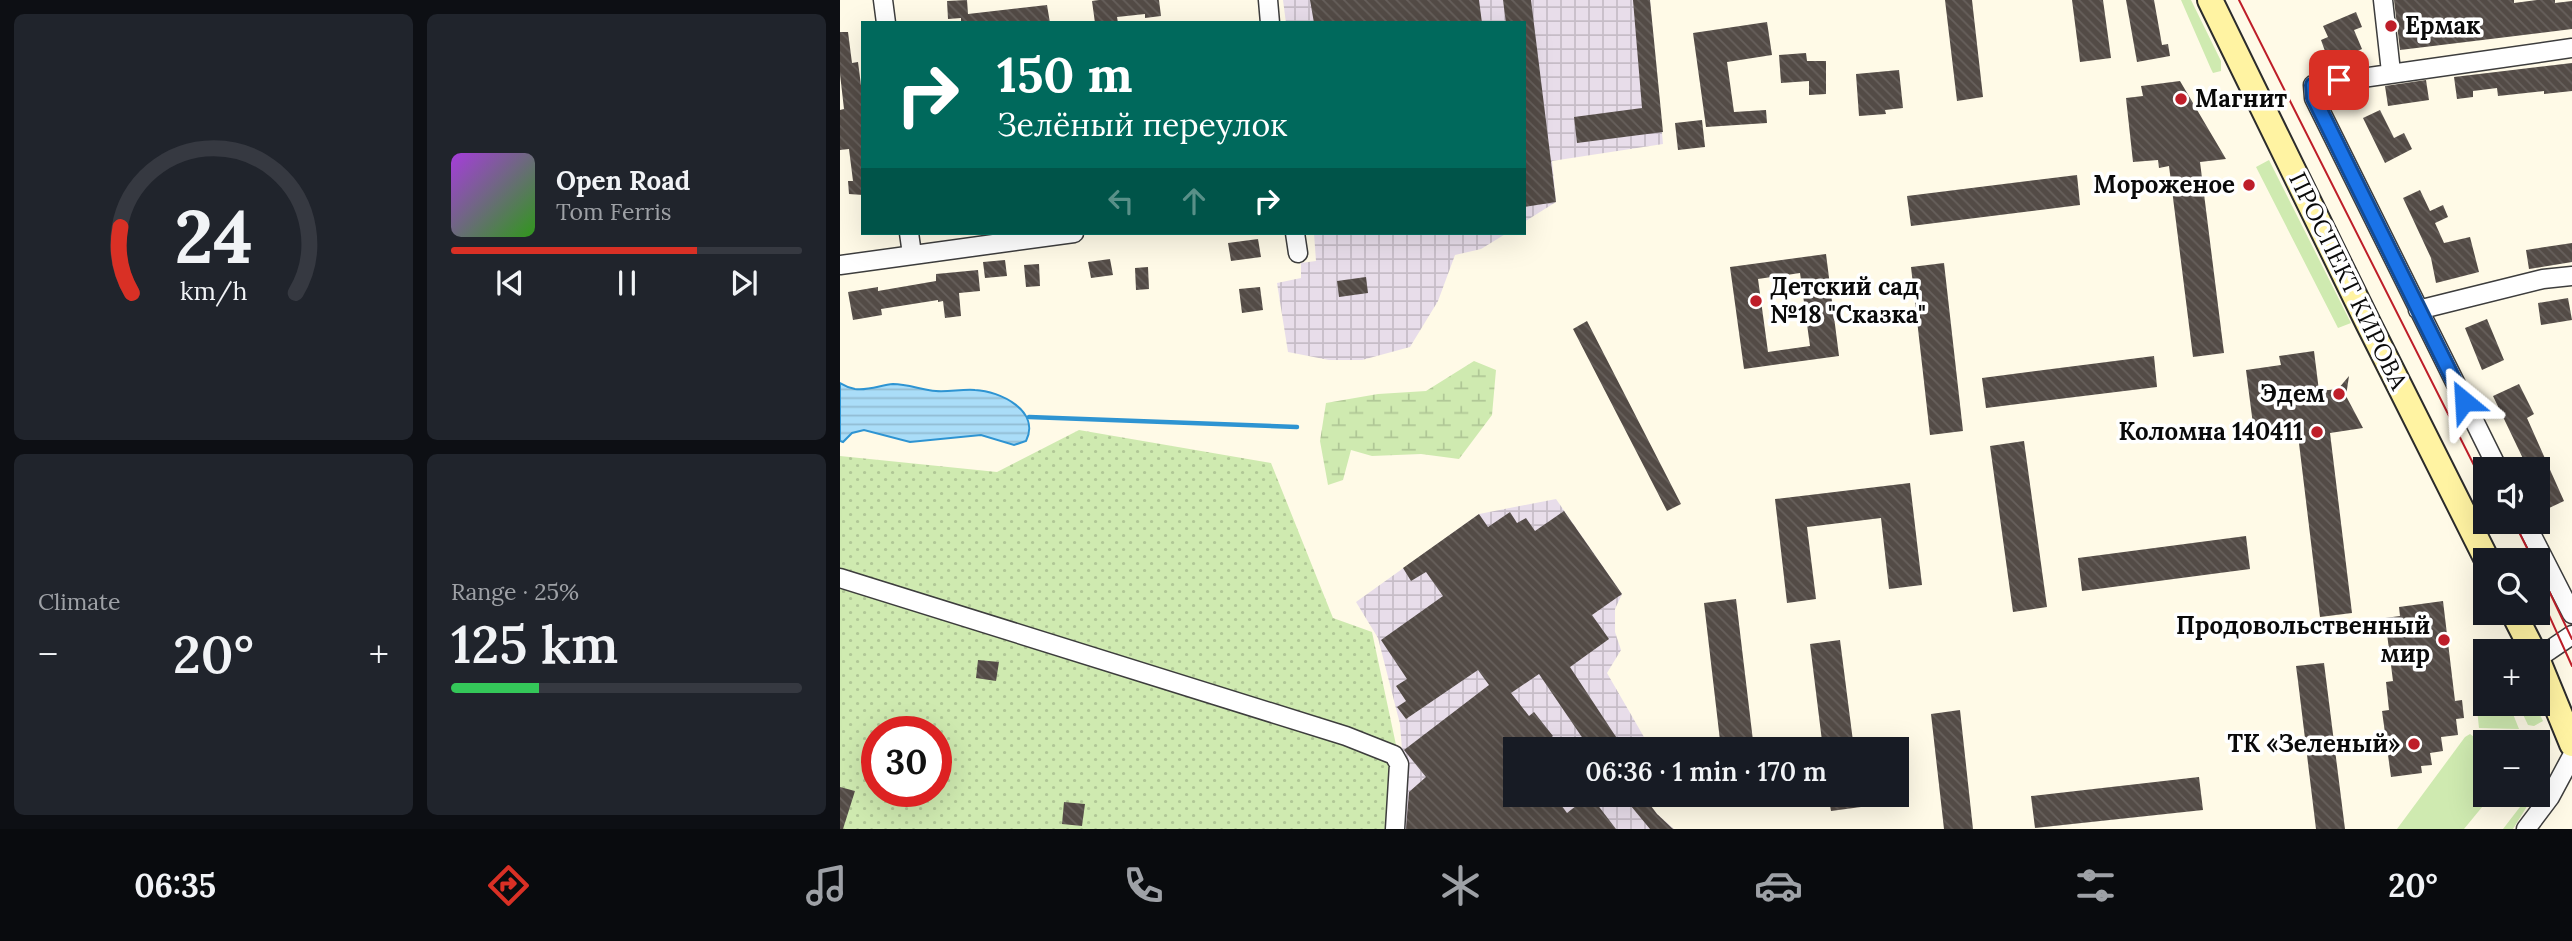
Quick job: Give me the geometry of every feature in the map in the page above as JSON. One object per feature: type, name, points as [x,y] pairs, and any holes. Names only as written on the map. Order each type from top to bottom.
[{"type":"main road","name":"ПРОСПЕКТ КИРОВА","points":[[2210,0],[2481,548]]},
{"type":"main road","points":[[2550,689],[2572,744]]},
{"type":"street","points":[[883,0],[886,21]]},
{"type":"street","points":[[1268,0],[1270,21]]},
{"type":"street","points":[[2383,0],[2391,72]]},
{"type":"street","points":[[2492,457],[2314,98],[2313,85],[2572,48]]},
{"type":"street","points":[[909,235],[912,254]]},
{"type":"street","points":[[840,265],[1059,235]]},
{"type":"street","points":[[1295,235],[1298,253]]},
{"type":"street","points":[[2418,310],[2543,279],[2572,276]]},
{"type":"street","points":[[2531,534],[2572,614]]},
{"type":"street","points":[[840,578],[1346,736],[1394,755],[1399,764],[1395,829]]},
{"type":"street","points":[[2550,651],[2572,635]]},
{"type":"street","points":[[2526,829],[2550,797],[2572,756]]},
{"type":"shaded area","points":[[1283,0],[1650,0],[1663,144],[1552,161],[1556,202],[1526,221],[1526,21],[1286,21]]},
{"type":"shaded area","points":[[1314,235],[1504,235],[1481,249],[1455,255],[1438,301],[1410,347],[1362,360],[1329,360],[1288,352],[1277,283],[1301,278],[1301,263],[1316,261]]},
{"type":"shaded area","points":[[1556,499],[1622,594],[1615,609],[1615,632],[1621,650],[1607,673],[1644,737],[1503,737],[1503,807],[1651,807],[1674,829],[1399,829],[1403,762],[1400,724],[1378,638],[1356,602],[1479,514]]},
{"type":"green space","points":[[2181,0],[2191,0],[2221,61],[2221,71],[2213,73]]},
{"type":"green space","points":[[2269,160],[2351,323],[2338,328],[2256,167]]},
{"type":"green space","points":[[1474,361],[1496,370],[1492,415],[1459,459],[1421,454],[1372,456],[1351,450],[1343,480],[1328,485],[1320,441],[1326,403],[1378,394],[1426,391]]},
{"type":"green space","points":[[1079,430],[1271,463],[1333,618],[1372,632],[1396,745],[1391,779],[1389,829],[840,829],[840,456],[997,472]]},
{"type":"green space","points":[[2478,716],[2514,716],[2519,729],[2479,728]]},
{"type":"green space","points":[[2524,716],[2541,716],[2543,721],[2534,726],[2528,725]]},
{"type":"green space","points":[[2470,734],[2473,736],[2473,807],[2482,807],[2464,829],[2397,829],[2465,737]]},
{"type":"green space","points":[[2520,807],[2527,807],[2513,829],[2503,829]]},
{"type":"water","points":[[840,383],[860,389],[893,384],[936,391],[970,390],[996,394],[1023,412],[1029,430],[1026,441],[1014,445],[981,435],[910,442],[864,430],[852,433],[843,442],[840,441]]},
{"type":"building","points":[[967,0],[968,14],[1047,5],[1050,21],[948,19],[947,1]]},
{"type":"building","points":[[1159,0],[1161,16],[1145,18],[1145,14],[1117,17],[1118,21],[1095,21],[1092,1]]},
{"type":"building","points":[[1310,0],[1479,0],[1482,21],[1314,21]]},
{"type":"building","points":[[1503,0],[1531,0],[1556,202],[1526,207],[1526,21],[1506,21]]},
{"type":"building","points":[[1633,0],[1650,0],[1663,132],[1577,143],[1574,117],[1642,108]]},
{"type":"building","points":[[1945,0],[1972,0],[1983,97],[1957,101]]},
{"type":"building","points":[[2072,0],[2103,0],[2111,58],[2080,62]]},
{"type":"building","points":[[2126,0],[2154,0],[2162,45],[2168,44],[2170,56],[2137,62]]},
{"type":"building","points":[[2394,0],[2514,0],[2514,3],[2537,0],[2555,0],[2555,3],[2572,1],[2572,29],[2400,50]]},
{"type":"building","points":[[2356,12],[2362,27],[2354,30],[2362,49],[2336,61],[2332,51],[2326,54],[2321,40],[2328,37],[2323,26]]},
{"type":"building","points":[[1767,22],[1772,55],[1727,62],[1734,112],[1766,110],[1767,123],[1706,127],[1693,33]]},
{"type":"building","points":[[840,32],[848,32],[852,63],[858,62],[861,85],[861,195],[849,194],[848,181],[853,181],[849,149],[840,150],[840,110],[844,109],[840,74]]},
{"type":"building","points":[[1806,53],[1807,61],[1826,61],[1826,94],[1809,95],[1809,81],[1781,83],[1779,55]]},
{"type":"building","points":[[2572,63],[2572,91],[2498,96],[2497,88],[2473,91],[2473,97],[2457,99],[2454,77]]},
{"type":"building","points":[[1899,70],[1903,108],[1885,110],[1886,114],[1859,116],[1856,74]]},
{"type":"building","points":[[2426,80],[2429,100],[2388,106],[2385,86]]},
{"type":"building","points":[[2180,81],[2226,159],[2200,162],[2224,353],[2193,357],[2169,166],[2159,168],[2158,160],[2133,162],[2126,98],[2143,96],[2141,86]]},
{"type":"building","points":[[2380,110],[2394,138],[2404,133],[2412,149],[2385,163],[2363,118]]},
{"type":"building","points":[[1702,120],[1705,147],[1678,150],[1675,123]]},
{"type":"building","points":[[2077,175],[2080,205],[1911,226],[1907,196]]},
{"type":"building","points":[[2420,190],[2430,211],[2443,205],[2448,217],[2435,223],[2444,243],[2470,237],[2479,272],[2436,283],[2431,258],[2403,198]]},
{"type":"building","points":[[1258,239],[1261,257],[1231,261],[1228,243]]},
{"type":"building","points":[[2572,243],[2572,262],[2529,269],[2526,250]]},
{"type":"building","points":[[1826,254],[1839,356],[1744,369],[1730,267]],"holes":[[[1800,273],[1810,346],[1768,352],[1758,279]]]},
{"type":"building","points":[[1110,259],[1113,275],[1091,278],[1088,262]]},
{"type":"building","points":[[1005,260],[1007,276],[985,278],[983,262]]},
{"type":"building","points":[[1944,263],[1963,431],[1930,435],[1911,267]]},
{"type":"building","points":[[1039,264],[1040,286],[1026,287],[1024,265]]},
{"type":"building","points":[[1148,267],[1149,289],[1136,290],[1135,268]]},
{"type":"building","points":[[978,270],[980,291],[959,293],[961,316],[945,318],[943,301],[938,300],[881,309],[882,315],[853,320],[848,292],[878,287],[878,291],[936,281],[936,274]]},
{"type":"building","points":[[1366,277],[1368,293],[1339,297],[1337,281]]},
{"type":"building","points":[[1260,287],[1263,310],[1242,313],[1239,289]]},
{"type":"building","points":[[2568,298],[2572,320],[2541,325],[2538,303]]},
{"type":"building","points":[[2487,319],[2504,360],[2482,370],[2465,328]]},
{"type":"building","points":[[1587,321],[1681,504],[1667,511],[1573,329]]},
{"type":"building","points":[[2314,351],[2319,391],[2338,389],[2349,376],[2346,396],[2363,428],[2330,433],[2352,613],[2320,617],[2298,435],[2290,436],[2289,427],[2254,432],[2246,370],[2281,365],[2279,356]]},
{"type":"building","points":[[2154,356],[2157,387],[1986,408],[1982,378]]},
{"type":"building","points":[[2519,384],[2534,414],[2527,418],[2544,457],[2522,457],[2493,396]]},
{"type":"building","points":[[2024,441],[2047,607],[2013,612],[1990,446]]},
{"type":"building","points":[[2550,470],[2564,501],[2550,508]]},
{"type":"building","points":[[1910,483],[1922,585],[1889,589],[1881,518],[1807,527],[1816,599],[1787,603],[1775,499]]},
{"type":"building","points":[[1564,511],[1622,594],[1592,615],[1609,639],[1570,667],[1616,737],[1582,737],[1539,674],[1511,693],[1529,716],[1534,712],[1553,736],[1503,737],[1503,807],[1563,807],[1567,813],[1575,807],[1599,807],[1616,829],[1406,829],[1409,792],[1426,777],[1404,750],[1489,685],[1478,670],[1406,719],[1397,707],[1406,701],[1396,686],[1407,679],[1381,640],[1443,596],[1426,572],[1411,581],[1403,568],[1479,514],[1488,527],[1510,512],[1517,523],[1526,518],[1535,531]]},
{"type":"building","points":[[2246,536],[2250,569],[2082,591],[2078,558]]},
{"type":"building","points":[[1736,599],[1753,737],[1720,737],[1704,603]]},
{"type":"building","points":[[2443,601],[2455,701],[2462,700],[2464,718],[2456,719],[2458,735],[2441,737],[2443,751],[2430,753],[2432,765],[2421,766],[2422,773],[2391,777],[2382,711],[2389,710],[2386,682],[2393,681],[2385,618],[2400,616],[2399,607]]},
{"type":"building","points":[[1840,640],[1852,737],[1822,737],[1810,644]]},
{"type":"building","points":[[978,660],[999,662],[996,681],[976,678]]},
{"type":"building","points":[[2324,663],[2345,829],[2316,829],[2296,666]]},
{"type":"building","points":[[1960,710],[1973,829],[1944,829],[1931,714]]},
{"type":"building","points":[[2199,777],[2203,810],[2035,828],[2031,796]]},
{"type":"building","points":[[840,787],[855,791],[843,829],[840,829]]},
{"type":"building","points":[[1064,802],[1085,804],[1082,826],[1062,824]]},
{"type":"building","points":[[1632,807],[1652,807],[1673,829],[1650,829]]},
{"type":"building","points":[[1830,807],[1861,807],[1831,811]]},
{"type":"waterway","points":[[1029,417],[1297,427]]},
{"type":"tram line","points":[[2239,0],[2473,463]]},
{"type":"tram line","points":[[2520,534],[2527,548]]},
{"type":"tram line","points":[[2550,593],[2572,639]]},
{"type":"tram line","points":[[2550,617],[2572,666]]},
{"type":"place","name":"Ермак","points":[[2391,26]]},
{"type":"place","name":"Магнит","points":[[2181,99]]},
{"type":"place","name":"Мороженое","points":[[2249,185]]},
{"type":"place","name":"Детский сад №18 \"Сказка\"","points":[[1756,301]]},
{"type":"place","name":"Эдем","points":[[2339,394]]},
{"type":"place","name":"Коломна 140411","points":[[2317,432]]},
{"type":"place","name":"Продовольственный мир","points":[[2444,640]]},
{"type":"place","name":"ТК «Зеленый»","points":[[2414,744]]},
{"type":"route","points":[[2339,80],[2313,85],[2314,98],[2464,401]]}]
